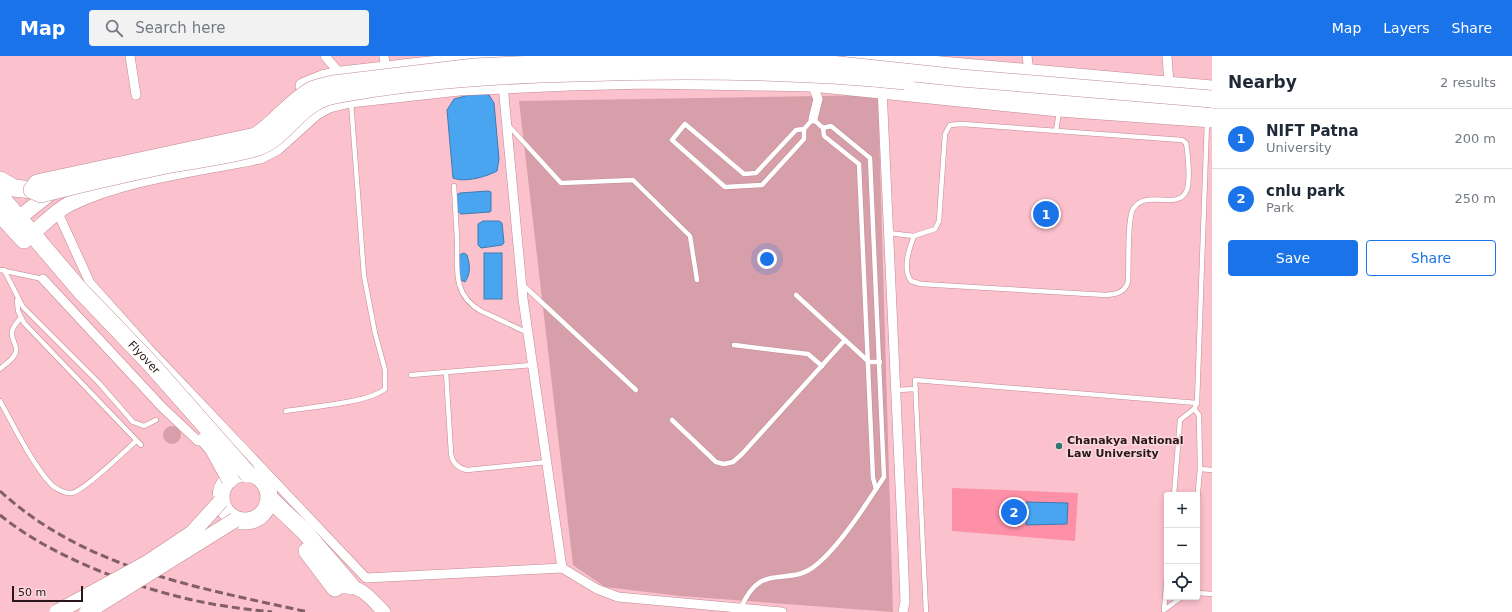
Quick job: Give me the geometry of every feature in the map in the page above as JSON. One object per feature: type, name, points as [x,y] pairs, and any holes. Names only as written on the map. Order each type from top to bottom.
[{"type":"highway","points":[[32,190],[37,184],[256,136],[280,118],[298,100],[312,90],[333,84],[474,67],[616,60],[781,61],[1212,99]]},
{"type":"highway","points":[[0,180],[14,188],[32,190],[41,194],[169,165],[257,148],[273,139],[304,108],[316,100],[333,95],[391,86],[493,77],[643,70],[829,74],[905,81],[1210,117]]},
{"type":"highway","points":[[0,196],[9,219],[32,241]]},
{"type":"highway","name":"Flyover","points":[[32,241],[150,363],[248,474],[261,479],[268,488],[268,504]]},
{"type":"highway","name":"Flyover","points":[[32,241],[102,329],[213,448],[230,479]]},
{"type":"highway","points":[[248,474],[240,474],[230,479],[222,489],[221,501],[226,512],[235,520],[247,522],[258,518],[268,504],[304,531],[343,587]]},
{"type":"main road","points":[[9,219],[77,173],[107,161],[250,130],[265,121],[290,96],[306,84],[325,77],[384,62],[515,56]]},
{"type":"main road","points":[[851,56],[1212,88]]},
{"type":"main road","points":[[32,241],[58,213],[68,205],[99,191],[148,179],[260,156],[277,147],[316,112],[329,105],[350,100],[503,86],[646,81],[812,84],[1059,108],[1210,117]]},
{"type":"main road","points":[[144,152],[148,179]]},
{"type":"main road","points":[[57,612],[147,563],[192,533],[221,501]]},
{"type":"main road","points":[[87,612],[235,520]]},
{"type":"street","points":[[130,56],[136,95]]},
{"type":"street","points":[[325,56],[341,74],[350,100]]},
{"type":"street","points":[[1027,56],[1029,71]]},
{"type":"street","points":[[1167,56],[1169,84]]},
{"type":"street","points":[[882,59],[882,91],[905,602],[903,612]]},
{"type":"street","points":[[384,62],[389,96]]},
{"type":"street","points":[[812,84],[818,99],[813,119]]},
{"type":"street","points":[[503,86],[528,333],[562,568]]},
{"type":"street","points":[[58,213],[90,283],[149,349],[366,578],[562,568],[597,589],[618,597],[782,612]]},
{"type":"street","points":[[43,279],[157,402],[198,441],[228,432]]},
{"type":"street","points":[[343,587],[359,588],[384,612]]},
{"type":"lane","points":[[286,411],[349,401],[380,394],[385,389],[385,370],[375,333],[364,276],[350,100]]},
{"type":"lane","points":[[1056,131],[1059,108]]},
{"type":"lane","points":[[1174,492],[1180,420],[1194,409],[1197,403],[1210,117]]},
{"type":"lane","points":[[804,130],[796,130],[756,173],[744,174],[685,124],[672,140],[725,186],[762,185],[804,139],[804,130],[813,119],[822,128],[824,136],[859,164],[873,478],[876,489]]},
{"type":"lane","points":[[507,124],[561,183],[633,180],[690,236],[697,280]]},
{"type":"lane","points":[[888,232],[914,236],[935,229],[939,221],[945,134],[950,126],[962,124],[1177,139],[1186,143],[1188,180],[1186,193],[1178,198],[1144,200],[1139,202],[1133,209],[1130,221],[1128,282],[1125,290],[1120,293],[1106,295],[921,284],[912,281],[907,271],[907,263],[914,236]]},
{"type":"lane","points":[[741,608],[749,591],[756,584],[770,578],[802,573],[817,565],[834,546],[884,477],[870,158],[831,126],[822,128]]},
{"type":"lane","points":[[454,186],[457,240],[456,266],[458,282],[465,297],[473,307],[528,333]]},
{"type":"lane","points":[[2,270],[43,279]]},
{"type":"lane","points":[[2,270],[23,307],[103,388],[133,422],[144,426],[156,420]]},
{"type":"lane","points":[[522,283],[636,390]]},
{"type":"lane","points":[[796,295],[869,362],[880,362]]},
{"type":"lane","points":[[17,298],[18,311],[21,318],[141,445]]},
{"type":"lane","points":[[0,369],[14,356],[16,352],[11,334],[12,328],[21,318]]},
{"type":"lane","points":[[672,420],[716,462],[724,464],[732,462],[752,445],[845,340]]},
{"type":"lane","points":[[734,346],[808,354],[822,366]]},
{"type":"lane","points":[[411,375],[533,365]]},
{"type":"lane","points":[[446,372],[450,453],[455,465],[467,470],[547,462]]},
{"type":"lane","points":[[926,612],[915,380],[1197,403]]},
{"type":"lane","points":[[896,390],[916,389]]},
{"type":"lane","points":[[0,401],[42,472],[51,484],[66,492],[72,493],[83,487],[136,441]]},
{"type":"lane","points":[[1194,409],[1199,415],[1200,469],[1198,492]]},
{"type":"lane","points":[[1200,469],[1212,470]]},
{"type":"lane","points":[[1200,592],[1212,594]]},
{"type":"lane","points":[[1162,611],[1164,596]]},
{"type":"lane","points":[[1162,611],[1178,600]]},
{"type":"shaded area","points":[[952,488],[1078,493],[1075,541],[952,531]]},
{"type":"water","points":[[480,92],[489,95],[494,103],[499,159],[497,171],[469,180],[453,178],[447,110],[454,99]]},
{"type":"water","points":[[491,192],[490,212],[461,214],[456,210],[456,195],[460,193]]},
{"type":"water","points":[[483,221],[499,221],[502,223],[504,243],[502,245],[481,248],[478,245],[478,224]]},
{"type":"water","points":[[464,253],[467,255],[469,265],[469,272],[465,282],[461,280],[458,270],[459,255]]},
{"type":"water","points":[[484,253],[502,253],[502,299],[484,299]]},
{"type":"water","points":[[1026,502],[1068,503],[1067,524],[1026,525]]},
{"type":"building","points":[[878,95],[893,612],[680,596],[605,587],[573,565],[519,101]]},
{"type":"building","points":[[172,426],[178,429],[181,435],[178,441],[172,444],[166,441],[163,435],[166,429]]},
{"type":"railway","points":[[0,491],[33,518],[69,539],[106,557],[145,572],[185,584],[308,612]]},
{"type":"railway","points":[[0,515],[22,531],[74,560],[132,583],[191,600],[272,612]]},
{"type":"place","name":"NIFT Patna","points":[[1046,214]]},
{"type":"place","name":"Chanakya National Law University","points":[[1059,446]]},
{"type":"place","name":"cnlu park","points":[[1014,512]]}]
